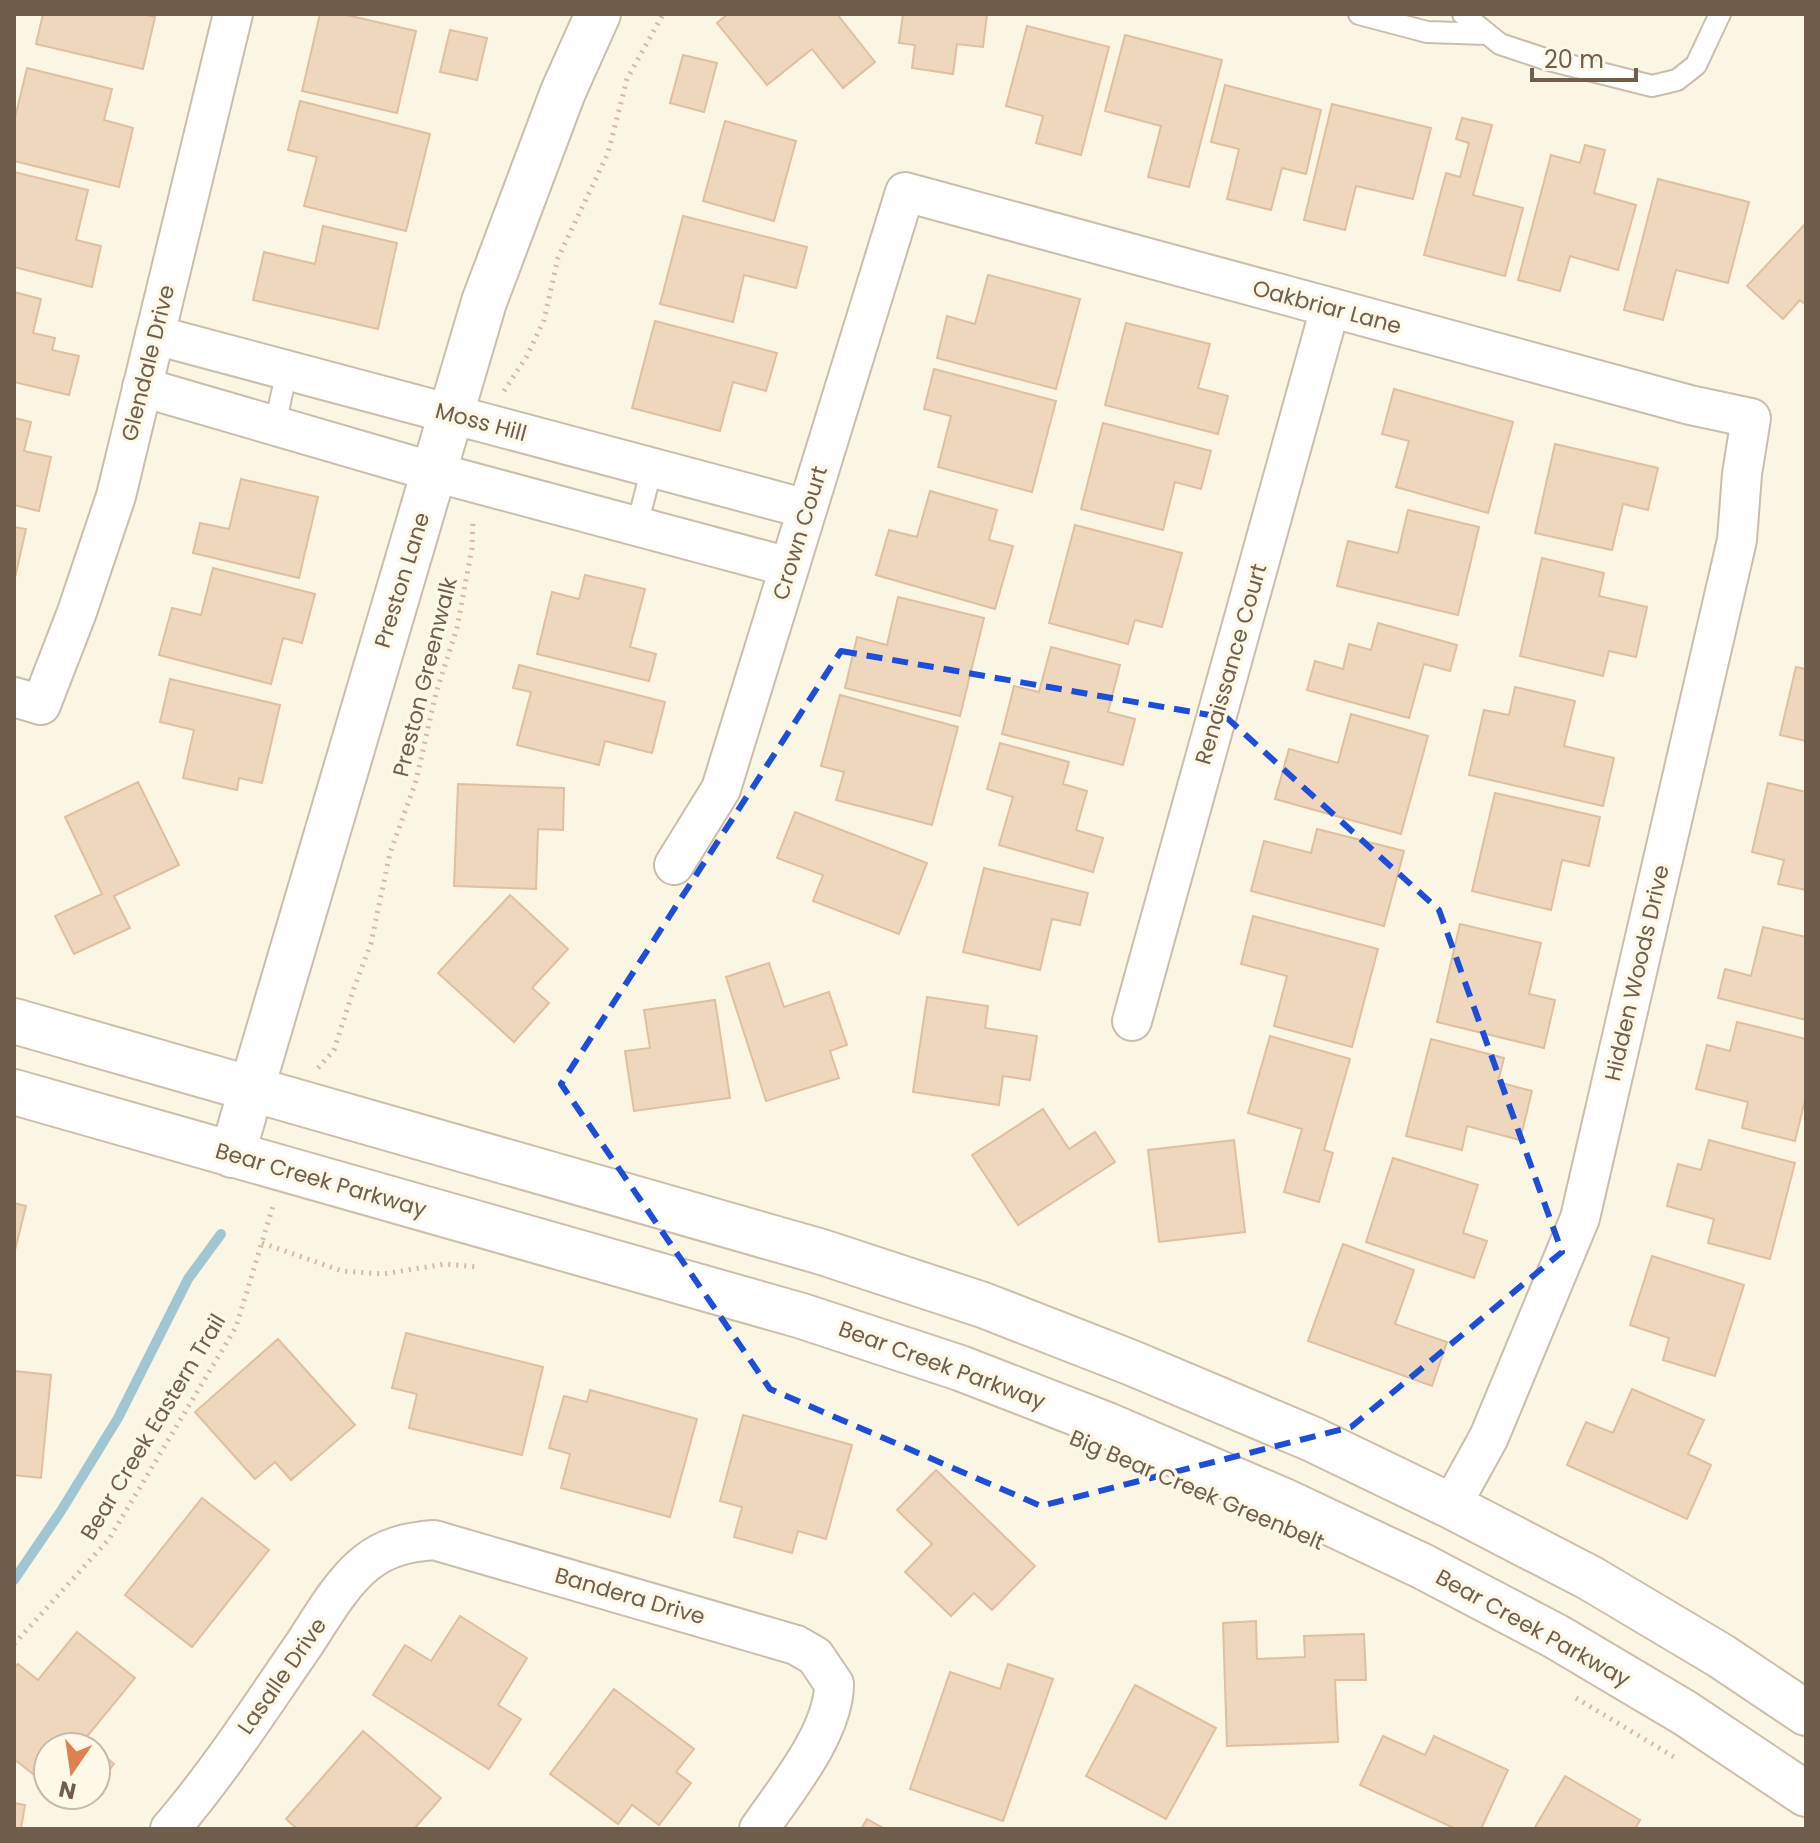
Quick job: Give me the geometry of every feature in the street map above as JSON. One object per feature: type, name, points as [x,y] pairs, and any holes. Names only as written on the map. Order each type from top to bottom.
[{"type":"main road","name":"Preston Lane","points":[[232,1155],[484,302],[563,92],[598,14]]},
{"type":"main road","points":[[14,1021],[250,1091],[807,1247],[983,1305],[1312,1439],[1451,1506],[1590,1578],[1721,1656],[1806,1713]]},
{"type":"main road","name":"Bear Creek Parkway","points":[[14,1092],[802,1316],[960,1368],[1107,1425],[1284,1501],[1422,1566],[1557,1637],[1685,1713],[1806,1794]]},
{"type":"street","name":"Glendale Drive","points":[[28,701],[77,612],[116,496],[233,14]]},
{"type":"street","name":"Oakbriar Lane","points":[[905,192],[1690,405],[1751,418]]},
{"type":"street","name":"Crown Court","points":[[674,865],[721,789],[905,192]]},
{"type":"street","name":"Renaissance Court","points":[[1132,1021],[1330,308]]},
{"type":"street","name":"Moss Hill","points":[[155,335],[807,509]]},
{"type":"street","points":[[142,387],[434,472],[789,567]]},
{"type":"street","name":"Hidden Woods Drive","points":[[1451,1506],[1489,1437],[1580,1218],[1737,540],[1742,474],[1751,418]]},
{"type":"street","name":"Bandera Drive","points":[[410,1542],[434,1540],[460,1546],[796,1645],[815,1656],[834,1684],[830,1710],[817,1740],[759,1829]]},
{"type":"street","name":"Lasalle Drive","points":[[170,1829],[202,1791],[336,1598],[364,1565],[387,1549],[410,1542]]},
{"type":"lane","points":[[1359,14],[1427,32],[1487,34]]},
{"type":"lane","points":[[1463,14],[1500,44],[1545,59],[1652,86],[1677,80],[1696,65],[1720,14]]},
{"type":"lane","points":[[275,425],[287,370]]},
{"type":"lane","points":[[637,525],[652,468]]},
{"type":"path","points":[[493,425],[501,396],[527,356],[544,320],[558,258],[608,153],[627,79],[663,14]]},
{"type":"path","name":"Preston Greenwalk","points":[[310,1078],[334,1050],[371,943],[390,853],[416,781],[436,693],[460,617],[472,548],[473,502],[478,483]]},
{"type":"path","name":"Bear Creek Eastern Trail","points":[[14,1644],[109,1539],[236,1327],[275,1200]]},
{"type":"path","points":[[262,1243],[342,1271],[383,1274],[445,1264],[492,1270]]},
{"type":"path","points":[[1565,1691],[1687,1764]]},
{"type":"highlighted area","points":[[841,651],[1227,718],[1439,910],[1562,1252],[1351,1427],[1041,1506],[770,1389],[561,1084]]},
{"type":"building","points":[[43,14],[143,14],[155,17],[143,69],[36,44]]},
{"type":"building","points":[[320,14],[342,14],[416,31],[397,113],[302,91]]},
{"type":"building","points":[[728,14],[837,14],[875,62],[843,88],[812,49],[767,85],[717,23]]},
{"type":"building","points":[[903,14],[987,14],[983,47],[957,44],[953,74],[912,68],[915,45],[899,43]]},
{"type":"building","points":[[1027,26],[1109,47],[1081,155],[1036,143],[1043,116],[1006,106]]},
{"type":"building","points":[[450,30],[487,38],[477,80],[440,72]]},
{"type":"building","points":[[1125,35],[1222,60],[1189,187],[1148,177],[1161,126],[1105,111]]},
{"type":"building","points":[[683,55],[717,63],[704,112],[670,103]]},
{"type":"building","points":[[27,68],[112,89],[104,120],[133,128],[119,187],[14,161],[14,122]]},
{"type":"building","points":[[1225,85],[1321,110],[1306,174],[1282,168],[1271,210],[1227,199],[1239,149],[1211,142]]},
{"type":"building","points":[[300,101],[430,134],[406,231],[304,206],[317,157],[288,150]]},
{"type":"building","points":[[1332,104],[1431,128],[1413,199],[1356,186],[1345,230],[1304,220]]},
{"type":"building","points":[[1462,118],[1492,125],[1473,195],[1523,208],[1505,276],[1424,255],[1446,173],[1460,177],[1469,143],[1456,139]]},
{"type":"building","points":[[725,121],[796,141],[774,221],[703,201]]},
{"type":"building","points":[[1585,145],[1605,150],[1594,193],[1636,205],[1618,270],[1570,256],[1560,291],[1518,280],[1551,155],[1580,163]]},
{"type":"building","points":[[14,172],[88,190],[76,240],[101,246],[92,287],[14,267]]},
{"type":"building","points":[[1658,179],[1749,202],[1728,283],[1676,270],[1663,320],[1624,310]]},
{"type":"building","points":[[683,216],[807,247],[796,288],[744,275],[733,322],[660,304]]},
{"type":"building","points":[[1806,223],[1806,305],[1800,300],[1783,319],[1747,286]]},
{"type":"building","points":[[323,226],[397,243],[378,329],[253,300],[264,252],[315,264]]},
{"type":"building","points":[[988,275],[1080,299],[1056,389],[937,358],[947,316],[975,324]]},
{"type":"building","points":[[14,292],[41,299],[33,333],[55,338],[52,350],[79,356],[69,395],[14,382]]},
{"type":"building","points":[[655,321],[777,353],[766,391],[733,382],[720,431],[632,408]]},
{"type":"building","points":[[1126,323],[1210,344],[1198,388],[1228,396],[1218,434],[1105,405]]},
{"type":"building","points":[[934,369],[1056,401],[1032,492],[938,467],[951,416],[924,409]]},
{"type":"building","points":[[1394,389],[1513,422],[1488,513],[1396,487],[1409,441],[1382,434]]},
{"type":"building","points":[[14,418],[31,422],[24,451],[51,457],[39,511],[14,505]]},
{"type":"building","points":[[1103,423],[1211,451],[1201,489],[1175,482],[1163,530],[1081,509]]},
{"type":"building","points":[[1555,444],[1658,468],[1648,510],[1623,504],[1612,550],[1535,533]]},
{"type":"building","points":[[241,479],[318,497],[299,578],[193,553],[200,523],[229,529]]},
{"type":"building","points":[[930,491],[997,510],[989,540],[1013,546],[995,609],[876,575],[889,530],[917,537]]},
{"type":"building","points":[[1408,510],[1479,527],[1458,615],[1337,586],[1348,541],[1398,553]]},
{"type":"building","points":[[1075,525],[1182,553],[1162,627],[1135,620],[1128,644],[1049,623]]},
{"type":"building","points":[[14,527],[26,529],[14,582]]},
{"type":"building","points":[[1542,558],[1604,573],[1599,596],[1647,607],[1636,657],[1609,651],[1603,676],[1520,656]]},
{"type":"building","points":[[213,568],[315,594],[302,643],[283,638],[271,684],[159,655],[172,608],[201,615]]},
{"type":"building","points":[[585,575],[645,589],[630,647],[656,654],[649,681],[537,654],[552,592],[579,599]]},
{"type":"building","points":[[898,597],[984,618],[960,716],[845,688],[857,637],[887,645]]},
{"type":"building","points":[[1378,623],[1457,645],[1450,671],[1424,664],[1409,718],[1307,690],[1315,661],[1343,669],[1349,644],[1371,650]]},
{"type":"building","points":[[1051,647],[1120,665],[1108,712],[1135,719],[1123,765],[1002,734],[1014,686],[1039,692]]},
{"type":"building","points":[[519,665],[665,702],[652,753],[605,741],[599,765],[517,745],[531,692],[513,688]]},
{"type":"building","points":[[1796,667],[1806,669],[1806,741],[1780,735]]},
{"type":"building","points":[[170,679],[280,705],[262,783],[239,778],[237,790],[183,778],[194,730],[160,722]]},
{"type":"building","points":[[1515,687],[1575,701],[1564,746],[1614,758],[1603,806],[1469,775],[1484,710],[1509,715]]},
{"type":"building","points":[[840,695],[958,727],[932,825],[836,800],[844,772],[821,766]]},
{"type":"building","points":[[1351,714],[1428,736],[1401,834],[1275,799],[1289,749],[1338,763]]},
{"type":"building","points":[[1000,743],[1069,762],[1063,784],[1087,791],[1076,830],[1103,838],[1093,872],[999,845],[1013,797],[987,789]]},
{"type":"building","points":[[138,782],[179,865],[114,896],[130,928],[74,954],[55,916],[102,894],[65,817]]},
{"type":"building","points":[[1768,783],[1806,792],[1806,890],[1778,884],[1784,860],[1752,852]]},
{"type":"building","points":[[458,784],[564,788],[563,830],[538,829],[536,889],[454,886]]},
{"type":"building","points":[[1495,793],[1600,817],[1589,866],[1562,860],[1551,910],[1472,891]]},
{"type":"building","points":[[795,812],[927,863],[899,934],[813,901],[823,875],[777,858]]},
{"type":"building","points":[[1317,829],[1404,851],[1384,926],[1251,891],[1264,841],[1311,853]]},
{"type":"building","points":[[984,868],[1088,893],[1080,925],[1052,919],[1040,970],[963,952]]},
{"type":"building","points":[[510,895],[568,949],[532,988],[549,1003],[514,1042],[438,973]]},
{"type":"building","points":[[1253,916],[1378,949],[1352,1047],[1274,1026],[1287,976],[1241,964]]},
{"type":"building","points":[[1460,924],[1541,943],[1529,994],[1555,1000],[1544,1048],[1437,1022]]},
{"type":"building","points":[[1763,927],[1806,937],[1806,1020],[1718,998],[1725,969],[1751,976]]},
{"type":"building","points":[[769,963],[784,1007],[829,992],[847,1045],[830,1051],[839,1078],[766,1101],[726,977]]},
{"type":"building","points":[[927,997],[988,1006],[985,1028],[1037,1036],[1030,1080],[1003,1076],[999,1105],[913,1092]]},
{"type":"building","points":[[715,1000],[730,1098],[634,1111],[625,1051],[650,1048],[644,1010]]},
{"type":"building","points":[[1737,1022],[1806,1039],[1806,1096],[1795,1141],[1742,1128],[1748,1102],[1696,1089],[1707,1045],[1730,1051]]},
{"type":"building","points":[[1270,1036],[1350,1059],[1324,1150],[1333,1153],[1319,1202],[1284,1192],[1302,1129],[1248,1113]]},
{"type":"building","points":[[1431,1039],[1504,1058],[1498,1082],[1532,1091],[1520,1140],[1467,1126],[1462,1150],[1406,1136]]},
{"type":"building","points":[[1043,1109],[1069,1149],[1095,1132],[1115,1162],[1018,1225],[972,1155]]},
{"type":"building","points":[[1234,1140],[1245,1232],[1159,1242],[1148,1150]]},
{"type":"building","points":[[1709,1140],[1795,1163],[1770,1259],[1708,1243],[1714,1219],[1667,1206],[1678,1164],[1701,1170]]},
{"type":"building","points":[[1393,1158],[1478,1185],[1463,1233],[1487,1241],[1474,1278],[1366,1242]]},
{"type":"building","points":[[14,1203],[26,1206],[14,1254]]},
{"type":"building","points":[[1343,1244],[1414,1270],[1395,1324],[1447,1342],[1432,1386],[1308,1341]]},
{"type":"building","points":[[1652,1256],[1744,1285],[1715,1376],[1663,1360],[1669,1338],[1630,1325]]},
{"type":"building","points":[[406,1333],[543,1367],[522,1455],[409,1428],[417,1394],[392,1388]]},
{"type":"building","points":[[278,1339],[355,1425],[291,1480],[275,1462],[255,1479],[195,1412]]},
{"type":"building","points":[[14,1371],[51,1375],[41,1478],[14,1475]]},
{"type":"building","points":[[1632,1389],[1704,1420],[1688,1454],[1711,1465],[1687,1519],[1567,1465],[1586,1422],[1613,1433]]},
{"type":"building","points":[[590,1390],[697,1419],[670,1517],[561,1488],[570,1454],[549,1448],[564,1396],[587,1402]]},
{"type":"building","points":[[743,1415],[852,1445],[826,1539],[798,1531],[792,1553],[734,1537],[742,1507],[720,1501]]},
{"type":"building","points":[[936,1470],[1035,1566],[992,1610],[974,1593],[951,1616],[905,1572],[932,1544],[897,1510]]},
{"type":"building","points":[[202,1498],[269,1550],[192,1647],[125,1595]]},
{"type":"building","points":[[460,1616],[527,1658],[498,1705],[521,1719],[489,1769],[373,1695],[405,1645],[431,1661]]},
{"type":"building","points":[[1256,1621],[1257,1659],[1305,1657],[1304,1636],[1364,1634],[1366,1680],[1335,1680],[1338,1742],[1227,1746],[1223,1623]]},
{"type":"building","points":[[77,1632],[135,1678],[91,1731],[32,1731],[32,1773],[14,1759],[14,1668],[18,1664],[38,1680]]},
{"type":"building","points":[[1008,1664],[1053,1679],[1003,1821],[910,1789],[950,1672],[1000,1689]]},
{"type":"building","points":[[1135,1685],[1216,1728],[1166,1819],[1086,1776]]},
{"type":"building","points":[[614,1689],[694,1749],[676,1772],[691,1783],[659,1825],[632,1805],[618,1824],[550,1774]]},
{"type":"building","points":[[363,1731],[441,1798],[414,1829],[297,1829],[286,1819]]},
{"type":"building","points":[[1383,1736],[1425,1755],[1434,1736],[1508,1770],[1481,1829],[1456,1829],[1360,1785]]},
{"type":"building","points":[[1565,1776],[1640,1820],[1635,1829],[1534,1829]]},
{"type":"building","points":[[14,1803],[25,1805],[21,1829],[14,1829]]},
{"type":"building","points":[[867,1819],[885,1829],[861,1829]]},
{"type":"waterway","points":[[14,1580],[118,1418],[188,1279],[221,1234]]}]
